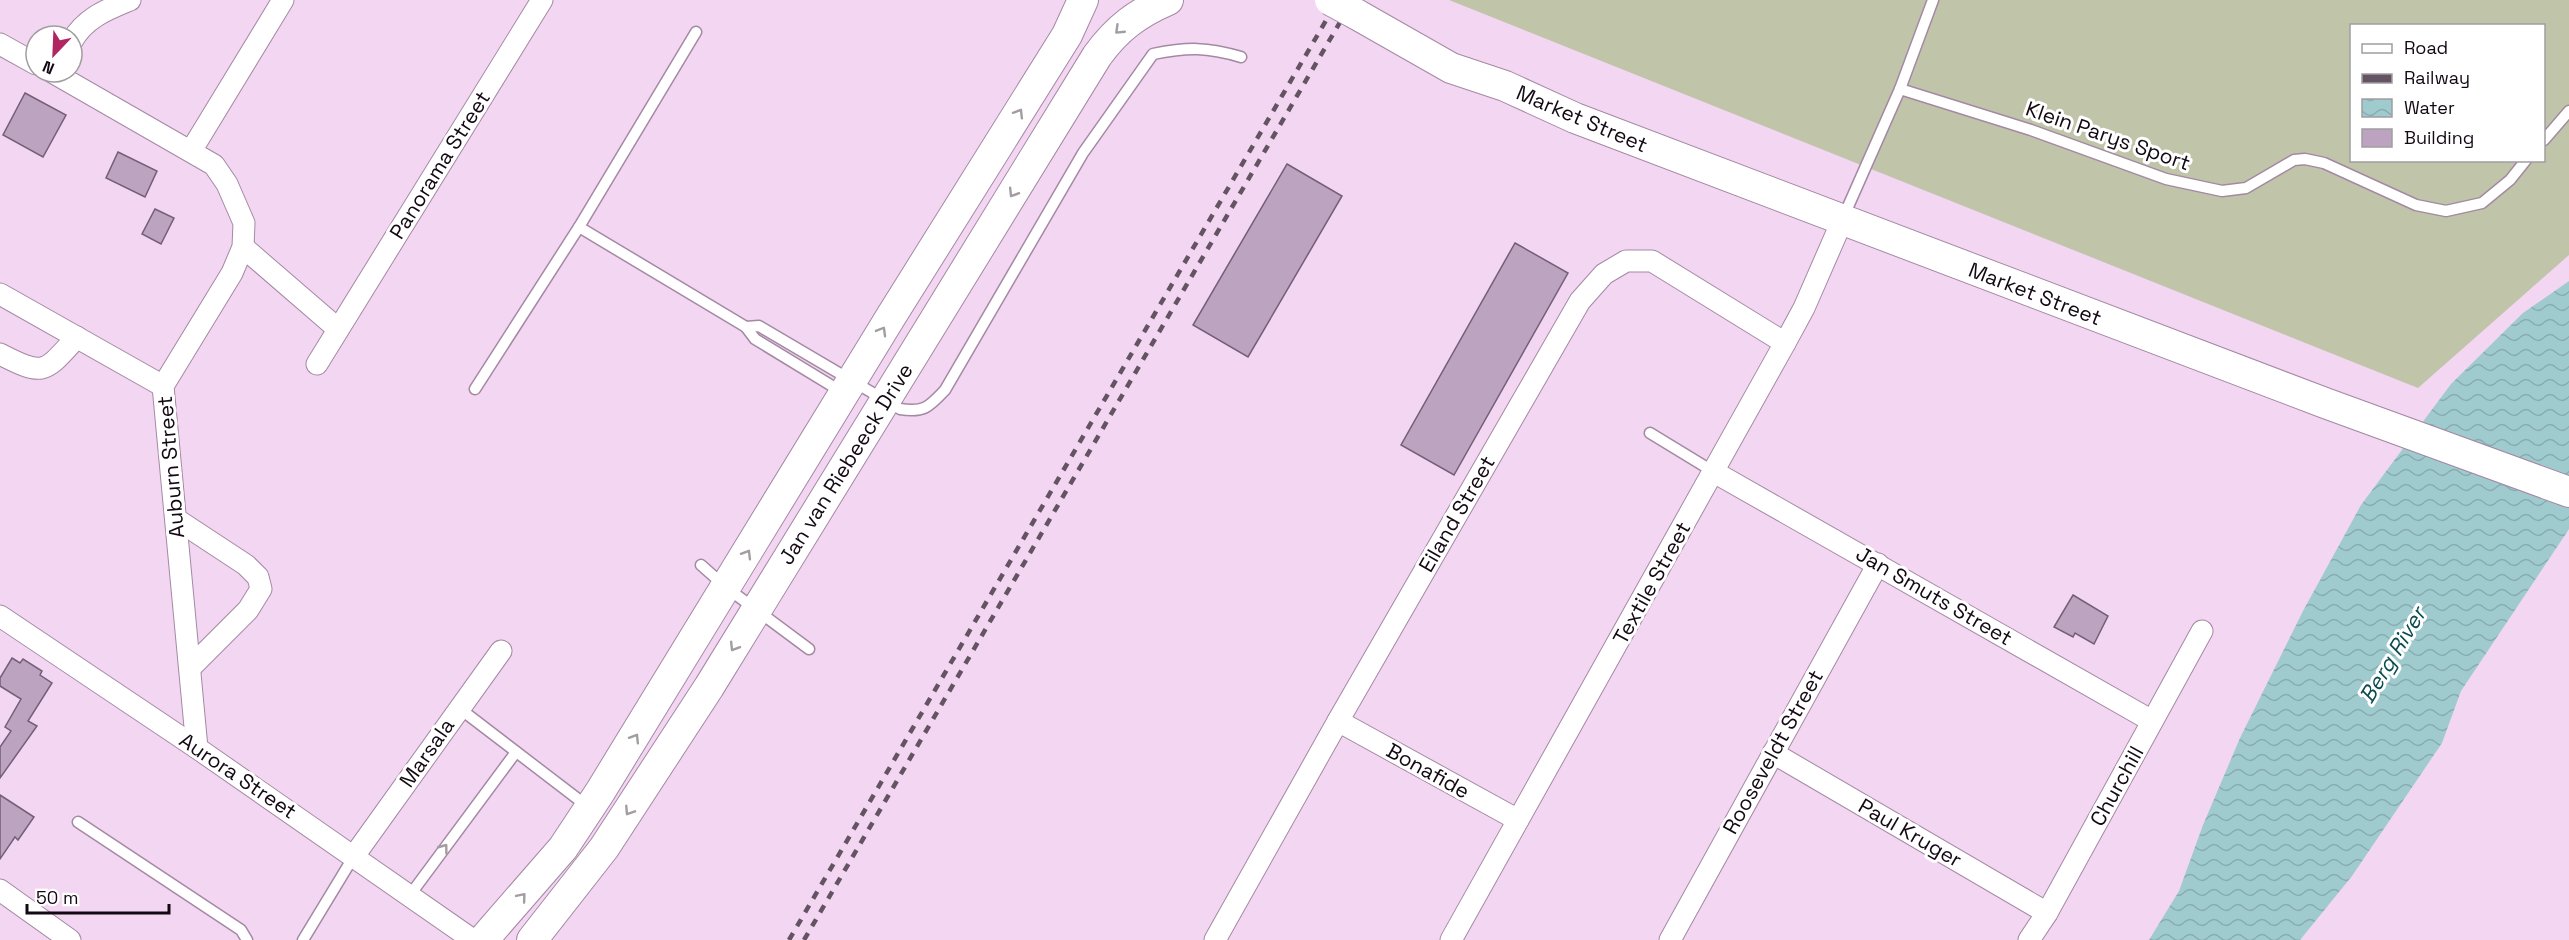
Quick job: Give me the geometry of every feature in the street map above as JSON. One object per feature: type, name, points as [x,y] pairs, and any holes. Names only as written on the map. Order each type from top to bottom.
[{"type":"main road","name":"Jan van Riebeeck Drive","points":[[483,940],[563,848],[589,808],[1067,35],[1083,0]]},
{"type":"main road","name":"Jan van Riebeeck Drive","points":[[532,940],[610,839],[757,610],[1103,48],[1124,25],[1143,11],[1168,0]]},
{"type":"main road","name":"Market Street","points":[[1330,0],[1362,5],[1451,68],[1505,86],[1575,118],[2325,403],[2569,492]]},
{"type":"street","points":[[84,24],[94,16],[130,0]]},
{"type":"street","points":[[191,151],[284,0]]},
{"type":"street","name":"Panorama Street","points":[[317,364],[542,0]]},
{"type":"street","points":[[0,44],[24,57]]},
{"type":"street","name":"Auburn Street","points":[[74,84],[214,165],[227,184],[244,223],[243,247],[232,273],[163,386],[197,748]]},
{"type":"street","name":"Textile Street","points":[[1451,940],[1785,343],[1842,221]]},
{"type":"street","points":[[243,247],[338,329]]},
{"type":"street","name":"Eiland Street","points":[[1215,940],[1338,721],[1580,301],[1604,274],[1626,261],[1652,261],[1785,343]]},
{"type":"street","points":[[0,294],[163,386]]},
{"type":"street","points":[[0,354],[28,369],[50,366],[77,337]]},
{"type":"street","name":"Jan Smuts Street","points":[[1714,472],[2152,721]]},
{"type":"street","points":[[176,519],[246,565],[258,577],[261,589],[248,610],[190,668]]},
{"type":"street","name":"Rooseveldt Street","points":[[1670,940],[1878,564]]},
{"type":"street","name":"Aurora Street","points":[[0,616],[197,748],[473,940]]},
{"type":"street","name":"Churchill","points":[[2029,940],[2047,913],[2202,632]]},
{"type":"street","name":"Marsala","points":[[354,856],[501,651]]},
{"type":"street","name":"Bonafide","points":[[1338,721],[1518,820]]},
{"type":"street","name":"Paul Kruger","points":[[1773,753],[2047,913]]},
{"type":"street","points":[[0,890],[70,940]]},
{"type":"lane","points":[[1842,221],[1900,89],[1934,0]]},
{"type":"lane","points":[[474,389],[579,227],[696,32]]},
{"type":"lane","points":[[579,227],[746,327],[755,339],[849,388],[885,400],[900,410],[918,412],[931,404],[945,390],[1083,153],[1153,54],[1211,48],[1241,57]]},
{"type":"lane","name":"Klein Parys Sport","points":[[1900,89],[2031,130],[2166,179],[2222,191],[2246,188],[2294,160],[2305,159],[2324,163],[2416,205],[2446,211],[2482,203],[2510,180],[2524,162]]},
{"type":"lane","points":[[2545,139],[2569,111]]},
{"type":"lane","points":[[1650,433],[1714,472]]},
{"type":"lane","points":[[701,565],[727,588],[809,649]]},
{"type":"lane","points":[[459,708],[589,808]]},
{"type":"lane","points":[[410,895],[516,752]]},
{"type":"lane","points":[[78,822],[241,930],[247,940]]},
{"type":"lane","points":[[303,940],[354,856]]},
{"type":"shaded area","points":[[1449,0],[2569,0],[2569,255],[2418,388]]},
{"type":"water","name":"Berg River","points":[[2569,281],[2569,529],[2461,691],[2442,743],[2352,876],[2300,940],[2149,940],[2179,891],[2203,825],[2240,738],[2303,611],[2361,505],[2451,384],[2523,313]]},
{"type":"building","points":[[25,93],[66,115],[43,157],[3,135]]},
{"type":"building","points":[[118,152],[157,171],[145,197],[106,178]]},
{"type":"building","points":[[1287,164],[1342,196],[1248,357],[1193,325]]},
{"type":"building","points":[[155,209],[174,218],[161,244],[142,234]]},
{"type":"building","points":[[1515,243],[1568,273],[1454,475],[1401,445]]},
{"type":"building","points":[[2073,595],[2108,616],[2094,644],[2075,633],[2073,637],[2054,627]]},
{"type":"building","points":[[12,658],[20,663],[23,659],[42,671],[40,675],[52,683],[28,721],[37,726],[0,778],[0,747],[11,731],[5,727],[21,699],[0,686],[0,678]]},
{"type":"building","points":[[0,795],[34,817],[18,840],[15,837],[0,859]]},
{"type":"railway","points":[[789,940],[1338,0]]},
{"type":"railway","points":[[804,940],[1353,0]]}]
